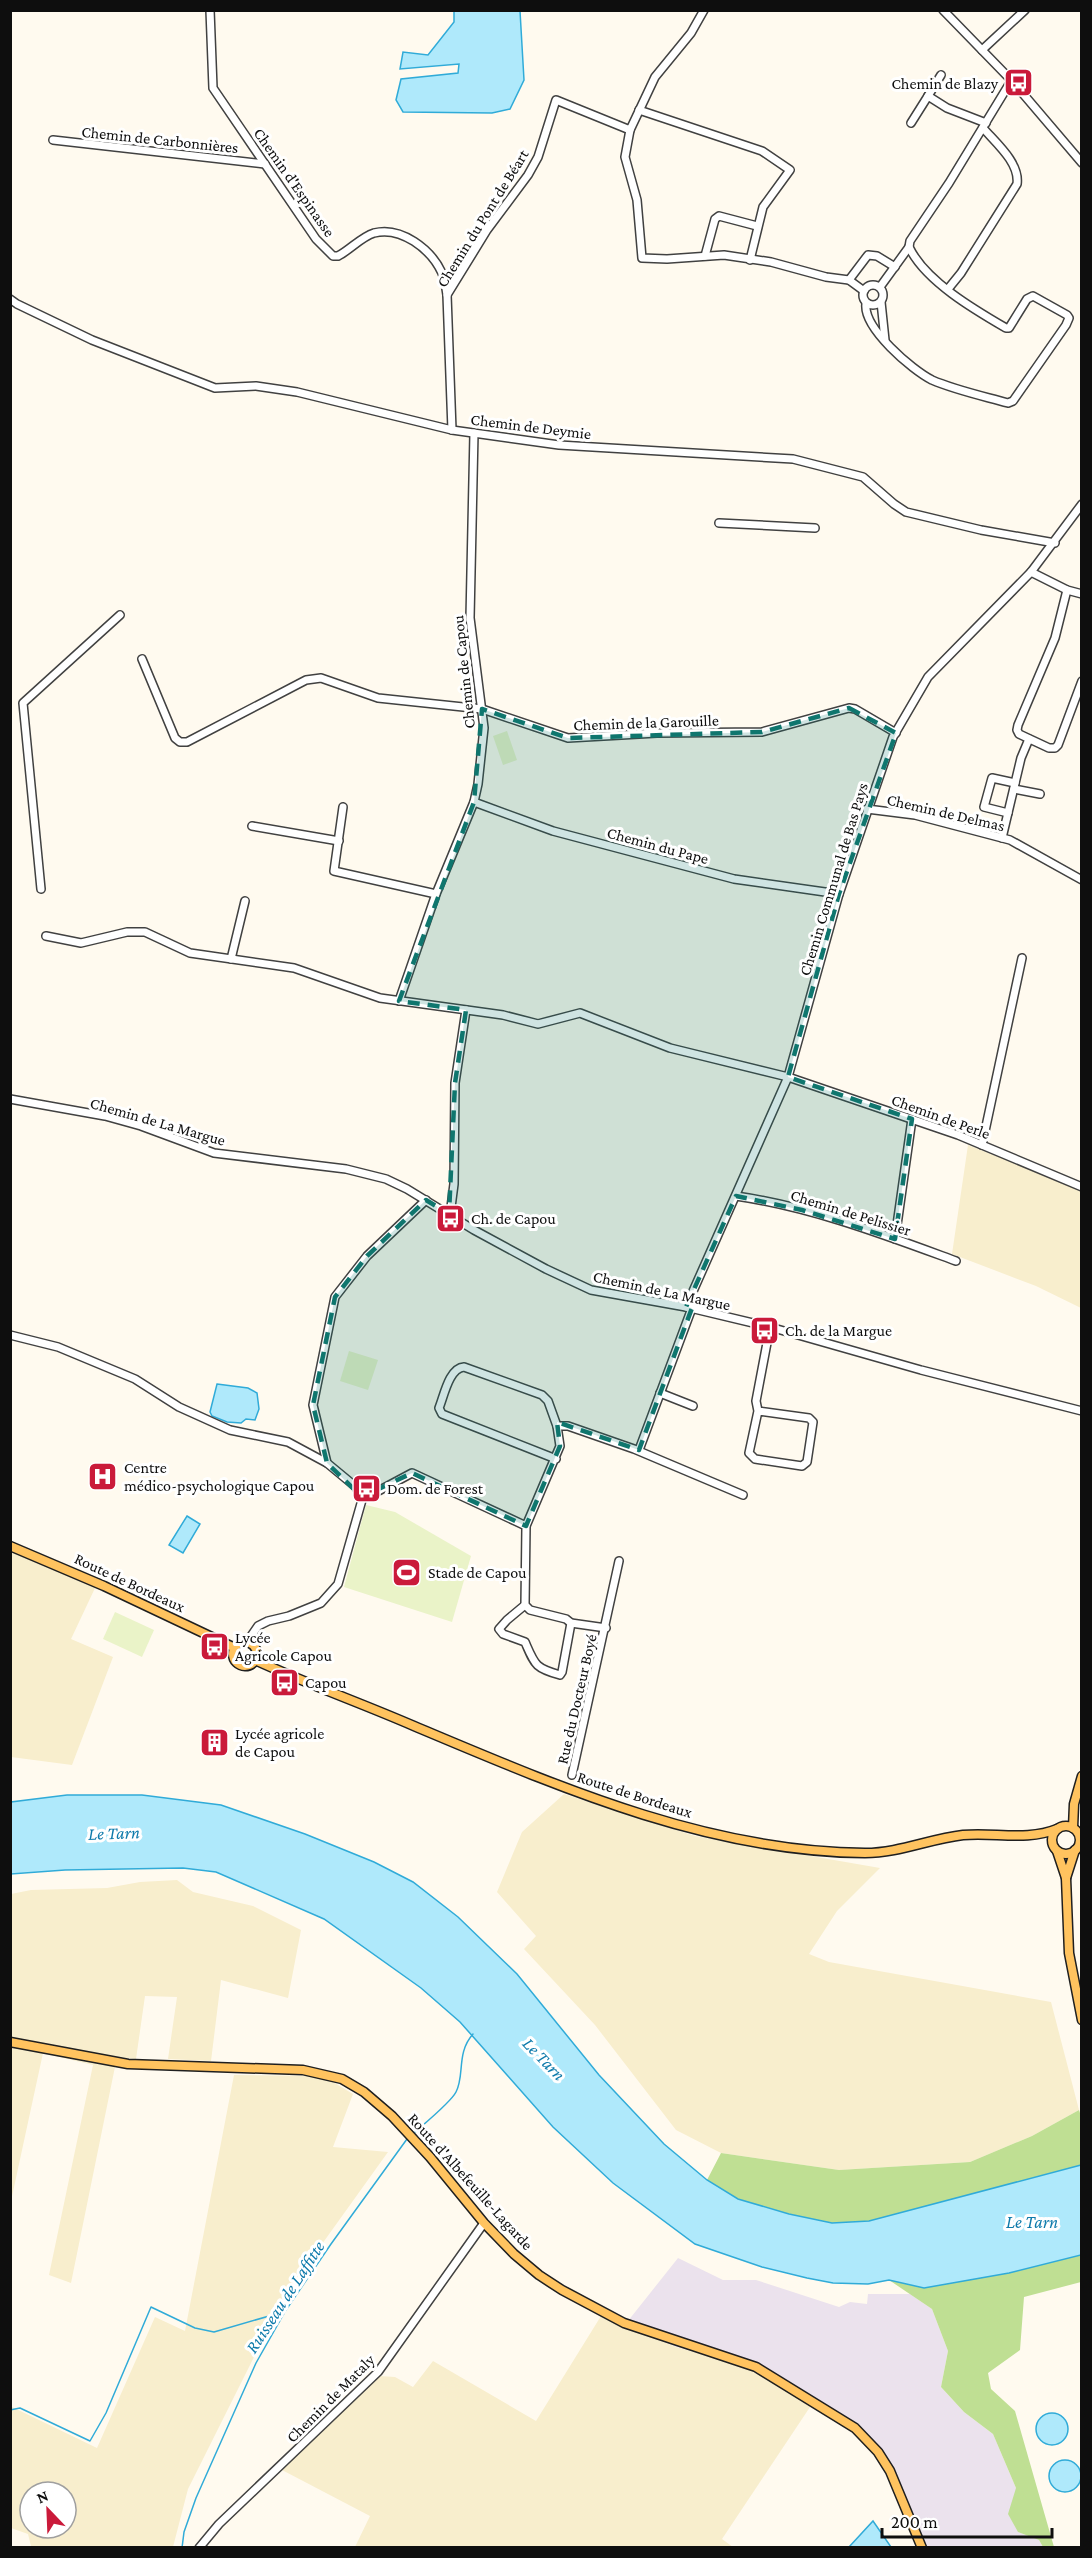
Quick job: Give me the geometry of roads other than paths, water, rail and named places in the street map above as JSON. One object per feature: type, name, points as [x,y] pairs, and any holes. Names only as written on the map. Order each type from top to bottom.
[{"type":"main road","name":"Route de Bordeaux","points":[[10,1546],[104,1586],[235,1648]]},
{"type":"main road","points":[[247,1642],[255,1649],[255,1660],[245,1665],[238,1663],[233,1657],[239,1643],[247,1642]]},
{"type":"main road","name":"Route de Bordeaux","points":[[255,1660],[569,1789],[666,1820],[737,1839],[790,1848],[866,1853],[888,1851],[961,1835],[1044,1834],[1058,1829]]},
{"type":"main road","points":[[1066,1878],[1052,1836],[1066,1821],[1074,1804],[1082,1776]]},
{"type":"main road","points":[[1074,1804],[1076,1831],[1080,1840],[1070,1860],[1066,1878],[1069,1953],[1082,2020]]},
{"type":"main road","points":[[1058,1829],[1076,1831]]},
{"type":"main road","name":"Route de Bordeaux","points":[[1026,1835],[1055,1849]]},
{"type":"main road","points":[[1055,1849],[1065,1854],[1078,1848]]},
{"type":"main road","name":"Route d'Albefeuille-Lagarde","points":[[10,2042],[128,2064],[303,2070],[342,2079],[381,2106],[412,2137],[484,2223],[514,2254],[539,2275],[581,2300],[645,2331],[727,2355],[756,2367],[845,2420],[866,2438],[890,2471],[922,2547]]},
{"type":"street","name":"Chemin d'Espinasse","points":[[210,10],[213,88],[316,239],[333,256],[344,253],[373,234],[401,234],[415,242],[438,266],[447,296]]},
{"type":"street","points":[[704,10],[691,33],[655,78],[630,130],[625,158],[637,200],[642,258],[667,259],[724,255],[849,280],[864,291],[865,309],[871,323],[885,340],[897,353],[932,380],[1008,403],[1013,401],[1069,318],[1033,296],[1027,299],[1010,328],[1006,328],[973,309],[948,289],[921,265],[910,244]]},
{"type":"street","points":[[982,50],[1025,10]]},
{"type":"street","points":[[945,11],[1013,82],[1082,163]]},
{"type":"street","points":[[910,123],[941,75]]},
{"type":"street","points":[[885,340],[880,287],[910,244],[1008,86],[1013,82]]},
{"type":"street","points":[[928,96],[984,126],[1015,167],[1018,176],[1017,183],[961,273],[948,289]]},
{"type":"street","name":"Chemin du Pont de Béart","points":[[452,430],[447,296],[488,230],[528,175],[538,157],[556,100],[630,130]]},
{"type":"street","points":[[639,110],[762,151],[790,170],[763,207],[750,260]]},
{"type":"street","name":"Chemin de Carbonnières","points":[[53,140],[264,164]]},
{"type":"street","points":[[705,256],[715,219],[719,216],[757,226]]},
{"type":"street","points":[[849,280],[868,255],[877,256],[895,267]]},
{"type":"street","points":[[864,291],[871,284],[880,287]]},
{"type":"street","name":"Chemin de Deymie","points":[[10,299],[92,340],[215,388],[256,386],[297,392],[452,430],[559,445],[793,459],[863,477],[906,512],[981,530],[1054,543]]},
{"type":"street","points":[[866,304],[875,306],[881,302]]},
{"type":"street","name":"Chemin de Capou","points":[[399,1001],[436,894],[474,802],[484,728],[470,618],[474,433]]},
{"type":"street","name":"Chemin Communal de Bas Pays","points":[[639,1450],[689,1308],[788,1077],[840,894],[867,809],[896,733],[928,677],[1031,572],[1082,504]]},
{"type":"street","points":[[718,523],[815,528]]},
{"type":"street","points":[[1031,572],[1067,590],[1082,594]]},
{"type":"street","points":[[1067,590],[1055,638],[1018,725],[1019,734],[1049,748],[1058,745],[1082,681]]},
{"type":"street","points":[[41,889],[23,703],[120,615]]},
{"type":"street","name":"Chemin de la Garouille","points":[[142,659],[175,738],[180,742],[187,742],[306,680],[321,678],[378,698],[482,709],[568,738],[657,733],[762,732],[849,708],[855,709],[896,733]]},
{"type":"street","points":[[1002,838],[1029,740]]},
{"type":"street","points":[[1008,813],[984,807],[992,778],[1040,794]]},
{"type":"street","name":"Chemin du Pape","points":[[474,802],[553,831],[734,879],[840,894]]},
{"type":"street","points":[[343,807],[334,871],[436,894]]},
{"type":"street","name":"Chemin de Delmas","points":[[867,809],[915,816],[1010,840],[1082,880]]},
{"type":"street","points":[[252,826],[339,841]]},
{"type":"street","points":[[231,959],[245,901]]},
{"type":"street","name":"Chemin de Perle","points":[[46,936],[81,943],[127,932],[145,932],[190,953],[303,970],[380,998],[503,1015],[538,1024],[580,1013],[670,1048],[788,1077],[912,1119],[982,1145],[1082,1187]]},
{"type":"street","points":[[982,1145],[1022,958]]},
{"type":"street","points":[[450,1215],[454,1184],[455,1083],[466,1010]]},
{"type":"street","name":"Chemin de La Margue","points":[[10,1099],[141,1126],[214,1153],[346,1169],[386,1179],[546,1269],[591,1290],[689,1308],[770,1327],[921,1370],[1082,1411]]},
{"type":"street","points":[[895,1239],[912,1119]]},
{"type":"street","name":"Chemin de Pelissier","points":[[736,1196],[802,1210],[956,1261]]},
{"type":"street","points":[[327,1463],[313,1405],[335,1298],[367,1256],[426,1200]]},
{"type":"street","points":[[758,1411],[809,1419],[813,1422],[807,1462],[801,1466],[755,1459],[749,1452],[758,1411],[756,1401],[770,1327]]},
{"type":"street","points":[[10,1335],[58,1347],[135,1379],[179,1407],[230,1430],[288,1442],[327,1463],[356,1487],[362,1497],[360,1510],[335,1589],[321,1604],[311,1609],[258,1626],[247,1642]]},
{"type":"street","points":[[525,1605],[526,1526],[556,1459],[560,1446],[557,1426],[548,1401],[542,1395],[464,1367],[458,1367],[453,1372],[439,1408],[442,1414],[556,1459]]},
{"type":"street","points":[[660,1392],[693,1406]]},
{"type":"street","points":[[557,1426],[568,1426],[639,1450],[743,1495]]},
{"type":"street","points":[[362,1497],[369,1496],[412,1473],[526,1526]]},
{"type":"street","name":"Rue du Docteur Boyé","points":[[572,1775],[619,1561]]},
{"type":"street","name":"Rue du Docteur Boyé","points":[[570,1623],[560,1675],[540,1670],[535,1665],[525,1642],[503,1634],[499,1629],[525,1605],[530,1610],[566,1619],[570,1623],[606,1628]]},
{"type":"street","name":"Chemin de Mataly","points":[[199,2547],[227,2517],[378,2372],[484,2223]]},
{"type":"water","points":[[454,11],[520,11],[524,80],[510,109],[492,113],[403,112],[396,100],[401,79],[458,73],[459,64],[400,69],[403,52],[428,55],[454,22]]},
{"type":"water","points":[[217,1384],[248,1388],[257,1393],[259,1409],[255,1420],[246,1419],[241,1423],[227,1422],[212,1416],[210,1412]]},
{"type":"water","points":[[187,1516],[200,1524],[183,1553],[169,1545]]},
{"type":"water","name":"Le Tarn","points":[[67,1795],[142,1795],[221,1805],[305,1834],[374,1862],[413,1882],[458,1917],[517,1974],[599,2075],[664,2144],[707,2180],[738,2199],[789,2214],[832,2223],[869,2221],[1081,2165],[1081,2255],[1009,2273],[924,2288],[889,2280],[868,2284],[833,2283],[762,2267],[695,2244],[613,2183],[553,2127],[460,2022],[421,1988],[324,1919],[216,1872],[183,1868],[65,1870],[11,1874],[11,1802]]},
{"type":"water","points":[[1052,2413],[1063,2418],[1068,2429],[1063,2440],[1052,2445],[1041,2440],[1036,2429],[1041,2418]]},
{"type":"water","points":[[1065,2460],[1076,2465],[1081,2476],[1076,2487],[1065,2492],[1054,2487],[1049,2476],[1054,2465]]},
{"type":"water","points":[[873,2521],[891,2547],[849,2547]]},
{"type":"waterway","name":"Ruisseau de Laffitte","points":[[415,2132],[456,2092],[464,2049],[473,2034]]},
{"type":"waterway","name":"Ruisseau de Laffitte","points":[[182,2548],[184,2532],[196,2498],[256,2363],[286,2310],[407,2139]]},
{"type":"waterway","points":[[10,2410],[20,2408],[90,2441],[106,2413],[151,2307],[195,2328],[214,2332],[283,2312]]},
{"type":"place","name":"Chemin de Blazy","points":[[1019,83]]},
{"type":"place","name":"Ch. de Capou","points":[[450,1218]]},
{"type":"place","name":"Ch. de la Margue","points":[[764,1330]]},
{"type":"place","name":"Centre médico-psychologique Capou","points":[[103,1476]]},
{"type":"place","name":"Dom. de Forest","points":[[366,1488]]},
{"type":"place","name":"Stade de Capou","points":[[407,1572]]},
{"type":"place","name":"Lycée Agricole Capou","points":[[214,1646]]},
{"type":"place","name":"Capou","points":[[284,1682]]},
{"type":"place","name":"Lycée agricole de Capou","points":[[214,1742]]}]
